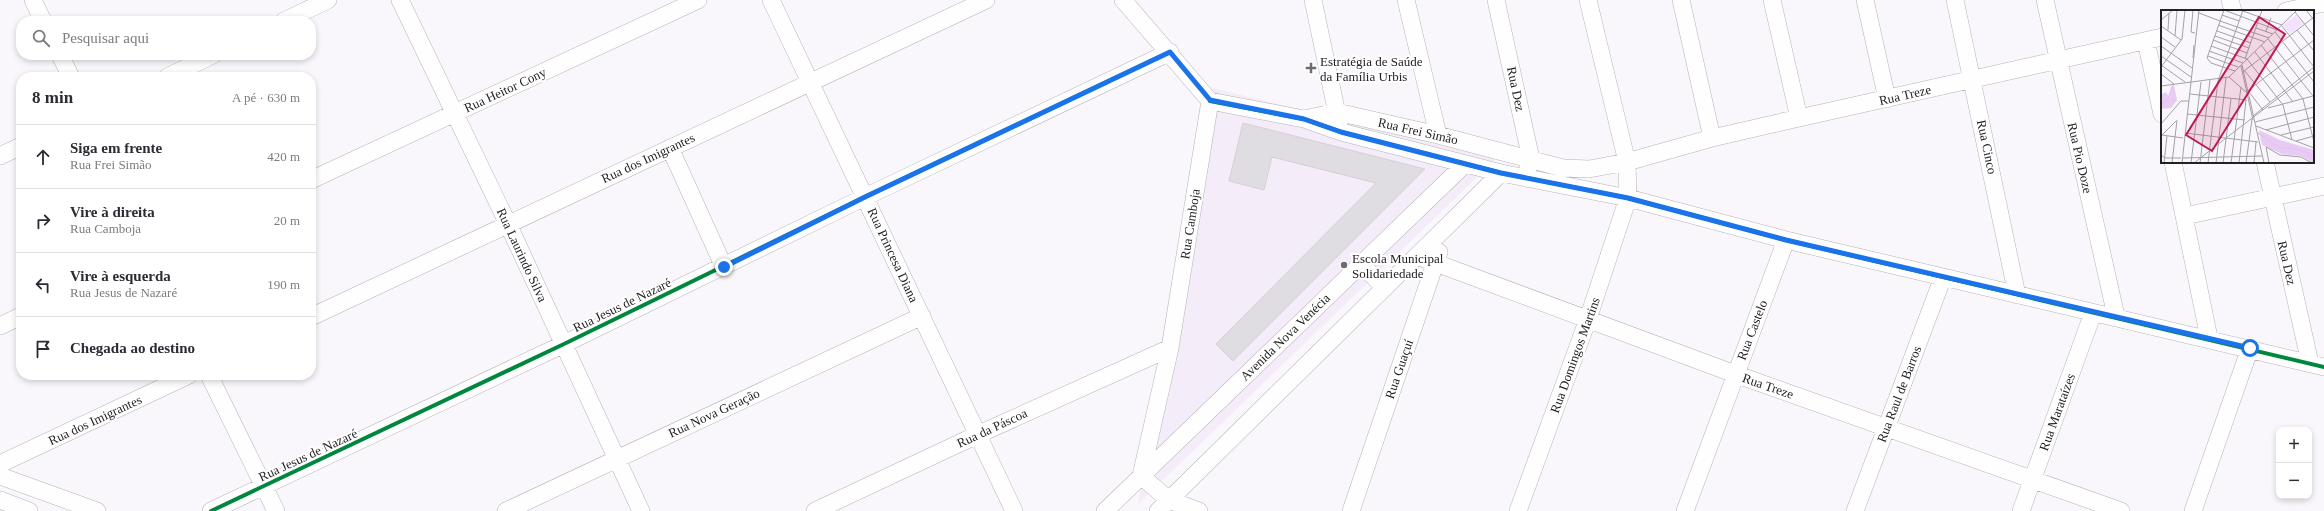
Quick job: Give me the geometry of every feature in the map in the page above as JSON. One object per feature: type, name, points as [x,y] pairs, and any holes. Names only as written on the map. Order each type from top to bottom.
[{"type":"street","points":[[33,0],[41,16]]},
{"type":"street","points":[[294,16],[328,0]]},
{"type":"street","name":"Rua Laurindo Silva","points":[[400,0],[508,224],[641,511]]},
{"type":"street","name":"Rua Heitor Cony","points":[[316,178],[698,0]]},
{"type":"street","name":"Rua Princesa Diana","points":[[771,0],[811,81],[1014,511]]},
{"type":"street","name":"Rua dos Imigrantes","points":[[316,315],[986,0]]},
{"type":"street","points":[[1124,0],[1210,100]]},
{"type":"street","points":[[1313,0],[1341,132]]},
{"type":"street","points":[[1406,0],[1438,135]]},
{"type":"street","name":"Rua Dez","points":[[1496,0],[1531,159],[1526,178]]},
{"type":"street","name":"Rua Domingos Martins","points":[[1518,511],[1588,319],[1628,198],[1627,162],[1588,0]]},
{"type":"street","points":[[1681,0],[1712,138]]},
{"type":"street","points":[[1772,0],[1799,118]]},
{"type":"street","points":[[1864,0],[1887,99]]},
{"type":"street","name":"Rua Cinco","points":[[1955,0],[1973,79],[2017,295]]},
{"type":"street","name":"Rua Pio Doze","points":[[2045,0],[2116,316]]},
{"type":"street","points":[[2230,0],[2233,10]]},
{"type":"street","points":[[2290,10],[2324,2]]},
{"type":"street","points":[[2154,39],[2161,105]]},
{"type":"street","name":"Rua Treze","points":[[1531,159],[1563,168],[1589,169],[1627,162],[1712,138],[2154,39]]},
{"type":"street","name":"Rua Jesus de Nazaré","points":[[211,511],[564,344],[865,197],[1170,52]]},
{"type":"street","points":[[62,60],[68,72]]},
{"type":"street","points":[[177,72],[203,60]]},
{"type":"street","name":"Rua Frei Simão","points":[[1210,100],[1304,119],[1341,132],[1501,173],[1628,198],[1786,240],[2093,313],[2116,316],[2317,365]]},
{"type":"street","name":"Rua Camboja","points":[[1140,476],[1170,348],[1210,100]]},
{"type":"street","name":"Rua Frei Simão","points":[[1304,119],[1336,112],[1438,135],[1531,159]]},
{"type":"street","points":[[0,156],[16,148]]},
{"type":"street","points":[[670,148],[724,267]]},
{"type":"street","points":[[2173,163],[2209,338]]},
{"type":"street","name":"Rua Dez","points":[[2265,163],[2317,365]]},
{"type":"street","name":"Avenida Nova Venécia","points":[[1105,511],[1465,164]]},
{"type":"street","points":[[1171,506],[1385,288],[1501,173]]},
{"type":"street","points":[[2185,216],[2324,186]]},
{"type":"street","name":"Rua Guaçuí","points":[[1351,511],[1436,262],[1446,227]]},
{"type":"street","name":"Rua Castelo","points":[[1685,511],[1786,240]]},
{"type":"street","name":"Rua Treze","points":[[1417,256],[1735,374],[2122,511]]},
{"type":"street","points":[[1361,264],[1385,288]]},
{"type":"street","name":"Rua Raul de Barros","points":[[1855,511],[1943,277]]},
{"type":"street","name":"Rua Marataízes","points":[[2021,511],[2093,313]]},
{"type":"street","name":"Rua Nova Geração","points":[[506,511],[922,316]]},
{"type":"street","points":[[0,326],[16,318]]},
{"type":"street","name":"Rua da Páscoa","points":[[815,511],[977,435],[1170,348]]},
{"type":"street","points":[[2193,511],[2250,348]]},
{"type":"street","name":"Rua dos Imigrantes","points":[[0,464],[179,380]]},
{"type":"street","points":[[211,380],[276,511]]},
{"type":"street","points":[[0,476],[97,511]]},
{"type":"street","points":[[1140,476],[1171,506],[1199,511]]},
{"type":"street","points":[[0,500],[29,511]]},
{"type":"shaded area","points":[[1212,88],[1498,157],[1138,504],[1185,223]]},
{"type":"building","points":[[1243,123],[1425,169],[1233,361],[1216,344],[1376,183],[1272,157],[1264,190],[1229,181]]},
{"type":"cycle path","points":[[211,511],[564,344],[865,197],[1170,52]]},
{"type":"cycle path","points":[[1210,101],[1304,119],[1341,132],[1501,173],[1628,198],[1786,240],[2324,367]]},
{"type":"place","name":"Estratégia de Saúde da Família Urbis","points":[[1311,68]]},
{"type":"place","name":"Escola Municipal Solidariedade","points":[[1344,265]]},
{"type":"route","points":[[724,267],[865,197],[1170,52],[1210,100],[1304,119],[1341,132],[1501,173],[1628,198],[1786,240],[2093,313],[2116,316],[2250,348]]}]
